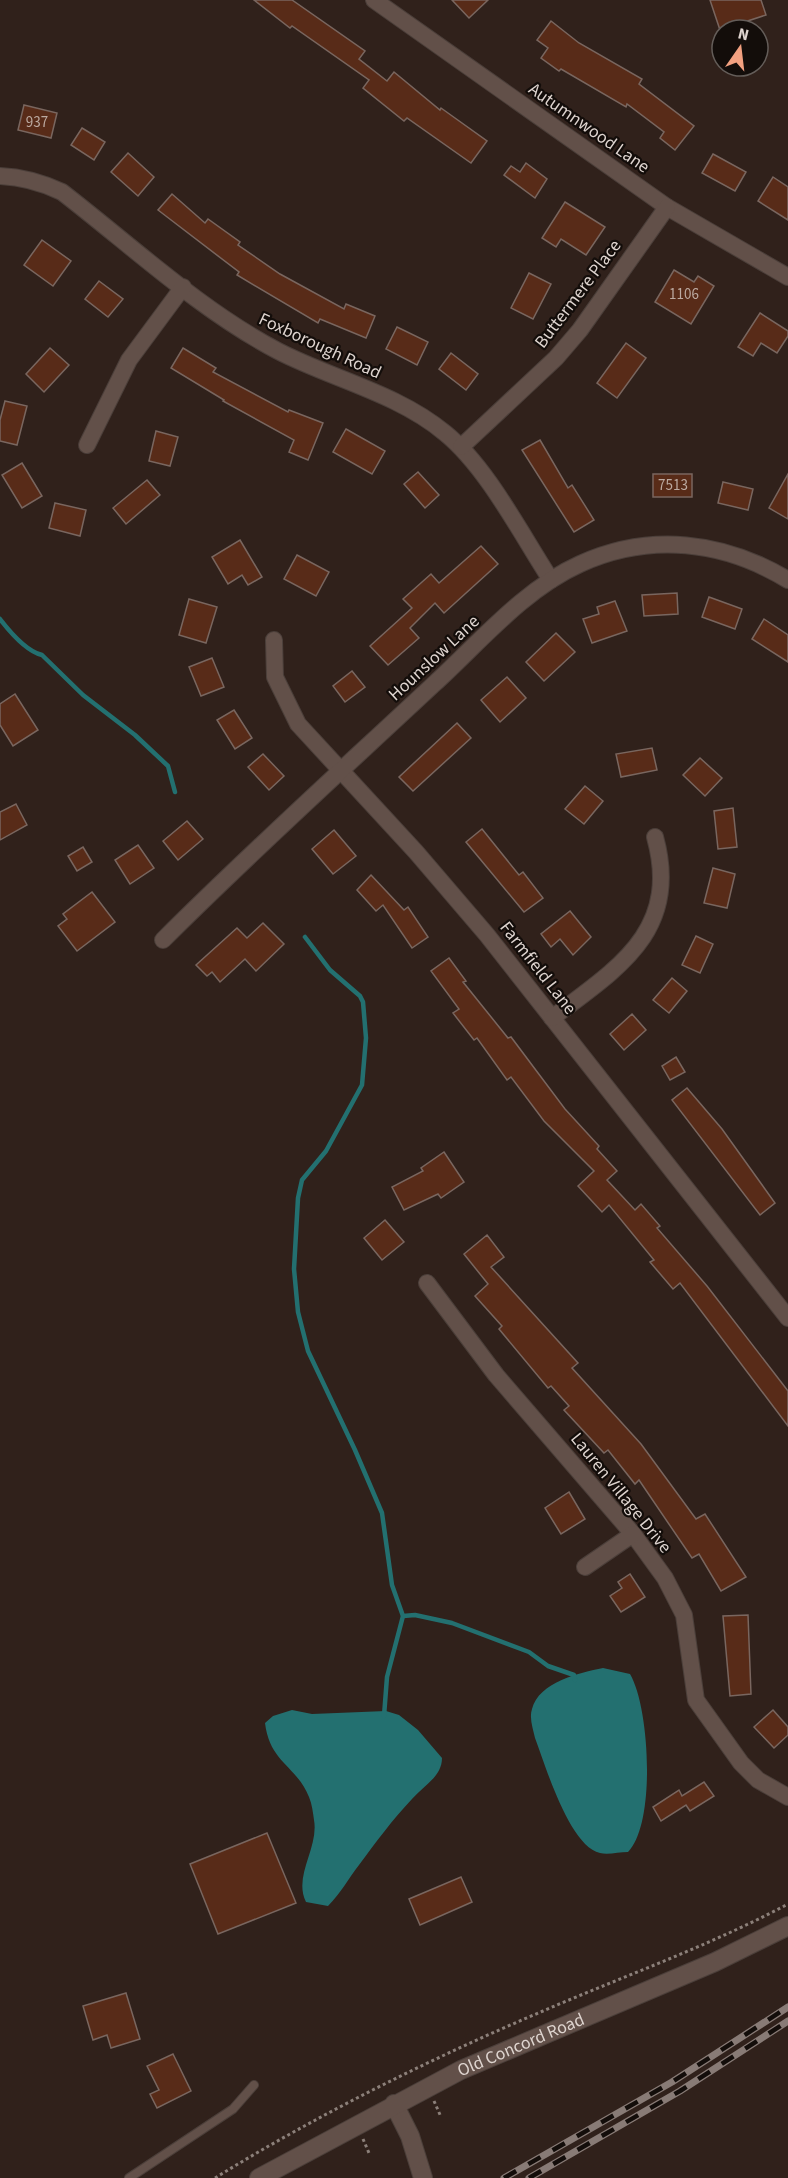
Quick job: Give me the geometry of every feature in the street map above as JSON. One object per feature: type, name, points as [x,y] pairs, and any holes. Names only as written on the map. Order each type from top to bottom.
[{"type":"street","name":"Autumnwood Lane","points":[[374,0],[667,207],[788,277]]},
{"type":"street","name":"Foxborough Road","points":[[0,176],[21,177],[43,182],[62,192],[237,327],[324,373],[407,407],[445,432],[476,465],[551,580]]},
{"type":"street","name":"Buttermere Place","points":[[461,447],[556,358],[580,330],[667,207]]},
{"type":"street","points":[[87,445],[129,360],[183,286]]},
{"type":"street","name":"Hounslow Lane","points":[[163,940],[340,771],[509,615],[551,580],[580,564],[610,553],[664,543],[718,550],[749,559],[788,580]]},
{"type":"street","name":"Farmfield Lane","points":[[274,640],[275,677],[291,712],[340,771],[446,886],[788,1318]]},
{"type":"street","points":[[552,1018],[621,966],[638,948],[651,927],[662,887],[660,852],[656,837]]},
{"type":"street","name":"Lauren Village Drive","points":[[427,1283],[496,1375],[633,1534],[665,1578],[684,1615],[696,1700],[741,1763],[758,1780],[788,1797]]},
{"type":"street","points":[[585,1567],[633,1534]]},
{"type":"street","name":"Old Concord Road","points":[[259,2178],[461,2070],[715,1962],[788,1926]]},
{"type":"street","points":[[394,2104],[410,2136],[420,2171]]},
{"type":"lane","points":[[129,2178],[233,2109],[254,2085]]},
{"type":"water","points":[[603,1668],[630,1674],[637,1690],[642,1712],[647,1765],[643,1817],[637,1838],[628,1852],[606,1854],[589,1847],[578,1836],[568,1820],[535,1738],[531,1716],[536,1700],[551,1685],[572,1676]]},
{"type":"water","points":[[292,1710],[312,1714],[386,1711],[399,1715],[418,1730],[442,1758],[439,1771],[391,1823],[328,1906],[306,1902],[302,1882],[315,1830],[312,1806],[304,1786],[272,1747],[265,1723],[273,1716]]},
{"type":"building","points":[[254,0],[292,0],[365,51],[359,59],[387,81],[394,72],[440,110],[441,108],[487,141],[471,163],[407,118],[404,121],[363,88],[369,80],[292,26],[290,28]]},
{"type":"building","points":[[452,0],[488,0],[469,18]]},
{"type":"building","points":[[710,0],[761,0],[766,15],[757,18],[716,18]]},
{"type":"building","points":[[551,21],[579,43],[642,79],[639,84],[694,126],[675,150],[660,138],[664,132],[627,104],[626,107],[561,69],[559,71],[541,58],[548,48],[537,40]]},
{"type":"building","points":[[24,105],[57,113],[51,138],[18,130]]},
{"type":"building","points":[[82,128],[105,142],[94,160],[71,145]]},
{"type":"building","points":[[128,153],[154,177],[138,196],[111,172]]},
{"type":"building","points":[[713,154],[746,172],[735,191],[702,173]]},
{"type":"building","points":[[526,163],[547,179],[535,198],[504,175],[511,166],[520,172]]},
{"type":"building","points":[[773,177],[788,187],[788,220],[758,201]]},
{"type":"building","points":[[172,194],[205,223],[208,219],[240,242],[238,245],[280,274],[344,309],[346,304],[375,316],[366,338],[320,319],[318,323],[237,275],[239,272],[158,210]]},
{"type":"building","points":[[565,202],[605,227],[586,255],[561,239],[556,247],[542,238]]},
{"type":"building","points":[[42,240],[71,261],[53,286],[24,265]]},
{"type":"building","points":[[674,270],[694,282],[698,276],[714,286],[691,324],[655,302]]},
{"type":"building","points":[[529,273],[551,284],[533,319],[511,308]]},
{"type":"building","points":[[99,281],[123,299],[108,317],[85,299]]},
{"type":"building","points":[[760,313],[788,331],[788,336],[777,353],[761,343],[753,356],[738,347]]},
{"type":"building","points":[[397,327],[428,342],[417,365],[386,349]]},
{"type":"building","points":[[626,343],[646,358],[617,398],[597,383]]},
{"type":"building","points":[[50,348],[69,365],[44,392],[26,374]]},
{"type":"building","points":[[183,348],[216,368],[213,372],[288,412],[289,410],[323,423],[308,460],[289,452],[294,440],[223,401],[171,368]]},
{"type":"building","points":[[451,353],[478,374],[466,390],[439,369]]},
{"type":"building","points":[[5,401],[27,406],[17,445],[0,441],[0,420]]},
{"type":"building","points":[[346,429],[385,451],[372,474],[333,452]]},
{"type":"building","points":[[156,431],[178,437],[170,466],[149,461]]},
{"type":"building","points":[[540,440],[568,488],[572,485],[594,520],[574,532],[522,450]]},
{"type":"building","points":[[22,463],[42,496],[22,508],[2,475]]},
{"type":"building","points":[[418,472],[439,495],[425,508],[404,484]]},
{"type":"building","points":[[653,474],[692,474],[692,497],[653,497]]},
{"type":"building","points":[[788,474],[788,519],[769,508]]},
{"type":"building","points":[[147,480],[160,495],[126,524],[113,508]]},
{"type":"building","points":[[723,482],[753,489],[748,510],[718,503]]},
{"type":"building","points":[[55,503],[86,510],[80,536],[49,528]]},
{"type":"building","points":[[240,540],[262,577],[248,585],[242,575],[228,584],[212,557]]},
{"type":"building","points":[[481,546],[498,564],[444,613],[435,603],[410,628],[419,638],[388,665],[370,646],[412,608],[403,599],[431,574],[439,583]]},
{"type":"building","points":[[297,555],[329,572],[316,596],[284,579]]},
{"type":"building","points":[[677,593],[678,614],[644,616],[642,595]]},
{"type":"building","points":[[709,597],[742,609],[735,629],[702,617]]},
{"type":"building","points":[[189,599],[217,607],[206,643],[179,635]]},
{"type":"building","points":[[615,601],[627,631],[592,643],[583,619],[599,614],[597,607]]},
{"type":"building","points":[[764,619],[788,635],[788,662],[752,639]]},
{"type":"building","points":[[556,633],[575,652],[544,681],[526,662]]},
{"type":"building","points":[[212,658],[224,687],[201,696],[189,667]]},
{"type":"building","points":[[352,671],[365,687],[345,702],[333,686]]},
{"type":"building","points":[[507,677],[526,698],[500,722],[481,700]]},
{"type":"building","points":[[15,694],[38,730],[13,746],[0,725],[0,704]]},
{"type":"building","points":[[234,710],[252,738],[235,749],[217,720]]},
{"type":"building","points":[[457,723],[471,738],[413,791],[399,777]]},
{"type":"building","points":[[652,748],[657,770],[621,777],[616,754]]},
{"type":"building","points":[[263,754],[284,776],[269,790],[248,767]]},
{"type":"building","points":[[700,758],[722,778],[705,796],[683,775]]},
{"type":"building","points":[[585,786],[603,801],[584,824],[565,809]]},
{"type":"building","points":[[16,804],[27,825],[0,840],[0,812]]},
{"type":"building","points":[[733,808],[737,847],[718,849],[714,811]]},
{"type":"building","points":[[187,821],[203,839],[178,860],[163,841]]},
{"type":"building","points":[[482,829],[519,875],[523,872],[543,898],[524,912],[466,842]]},
{"type":"building","points":[[334,830],[356,856],[333,874],[312,849]]},
{"type":"building","points":[[138,845],[154,868],[130,884],[115,860]]},
{"type":"building","points":[[83,847],[92,862],[77,871],[68,856]]},
{"type":"building","points":[[713,868],[735,874],[727,908],[704,903]]},
{"type":"building","points":[[371,875],[404,910],[408,907],[428,937],[412,948],[383,905],[376,911],[357,890]]},
{"type":"building","points":[[92,892],[115,922],[77,951],[58,926],[67,919],[63,914]]},
{"type":"building","points":[[570,911],[591,937],[573,955],[560,939],[551,947],[541,934]]},
{"type":"building","points":[[263,923],[284,944],[256,971],[245,959],[220,982],[212,972],[207,976],[196,965],[237,928],[247,938]]},
{"type":"building","points":[[696,936],[713,944],[700,973],[682,965]]},
{"type":"building","points":[[449,958],[466,981],[463,982],[508,1038],[511,1037],[565,1109],[599,1146],[597,1149],[617,1171],[607,1180],[635,1210],[641,1204],[660,1226],[657,1228],[707,1286],[788,1391],[788,1426],[680,1283],[673,1289],[650,1262],[654,1260],[609,1205],[602,1212],[578,1186],[594,1171],[544,1121],[511,1077],[507,1080],[477,1038],[474,1040],[453,1013],[459,1009],[431,971]]},
{"type":"building","points":[[672,978],[687,991],[669,1013],[653,1000]]},
{"type":"building","points":[[632,1014],[646,1030],[624,1050],[610,1034]]},
{"type":"building","points":[[676,1057],[685,1072],[670,1080],[662,1066]]},
{"type":"building","points":[[687,1088],[722,1129],[775,1203],[760,1215],[672,1100]]},
{"type":"building","points":[[444,1152],[464,1182],[441,1198],[438,1194],[404,1210],[392,1187],[423,1171],[421,1168]]},
{"type":"building","points":[[385,1220],[404,1242],[382,1260],[364,1238]]},
{"type":"building","points":[[487,1235],[504,1257],[491,1267],[578,1363],[572,1368],[641,1444],[696,1519],[705,1514],[746,1577],[721,1591],[699,1554],[692,1558],[639,1480],[635,1484],[608,1450],[604,1453],[564,1410],[569,1406],[551,1386],[548,1388],[499,1329],[502,1326],[475,1296],[488,1284],[464,1254]]},
{"type":"building","points":[[569,1492],[585,1519],[561,1534],[545,1508]]},
{"type":"building","points":[[630,1574],[645,1597],[621,1612],[610,1596],[622,1588],[618,1582]]},
{"type":"building","points":[[748,1615],[751,1694],[730,1696],[723,1616]]},
{"type":"building","points":[[773,1710],[788,1727],[788,1735],[774,1748],[754,1727]]},
{"type":"building","points":[[704,1782],[714,1796],[690,1811],[686,1805],[661,1821],[653,1807],[679,1790],[682,1796]]},
{"type":"building","points":[[267,1833],[296,1903],[218,1934],[190,1864]]},
{"type":"building","points":[[461,1877],[472,1902],[420,1925],[409,1899]]},
{"type":"building","points":[[126,1993],[140,2039],[111,2048],[107,2035],[93,2040],[83,2006]]},
{"type":"building","points":[[173,2054],[191,2091],[157,2108],[150,2094],[159,2090],[147,2066]]},
{"type":"waterway","points":[[0,619],[24,645],[42,655],[83,695],[135,735],[168,766],[175,792]]},
{"type":"waterway","points":[[305,937],[330,970],[360,996],[363,1002],[366,1038],[362,1085],[326,1151],[302,1180],[298,1198],[294,1269],[298,1312],[308,1351],[382,1513],[392,1585],[403,1616],[387,1677],[384,1716]]},
{"type":"waterway","points":[[403,1616],[415,1615],[452,1623],[529,1652],[548,1666],[574,1675],[575,1680]]},
{"type":"railway","points":[[504,2178],[672,2082],[788,2007]]},
{"type":"railway","points":[[529,2178],[680,2091],[788,2021]]}]
